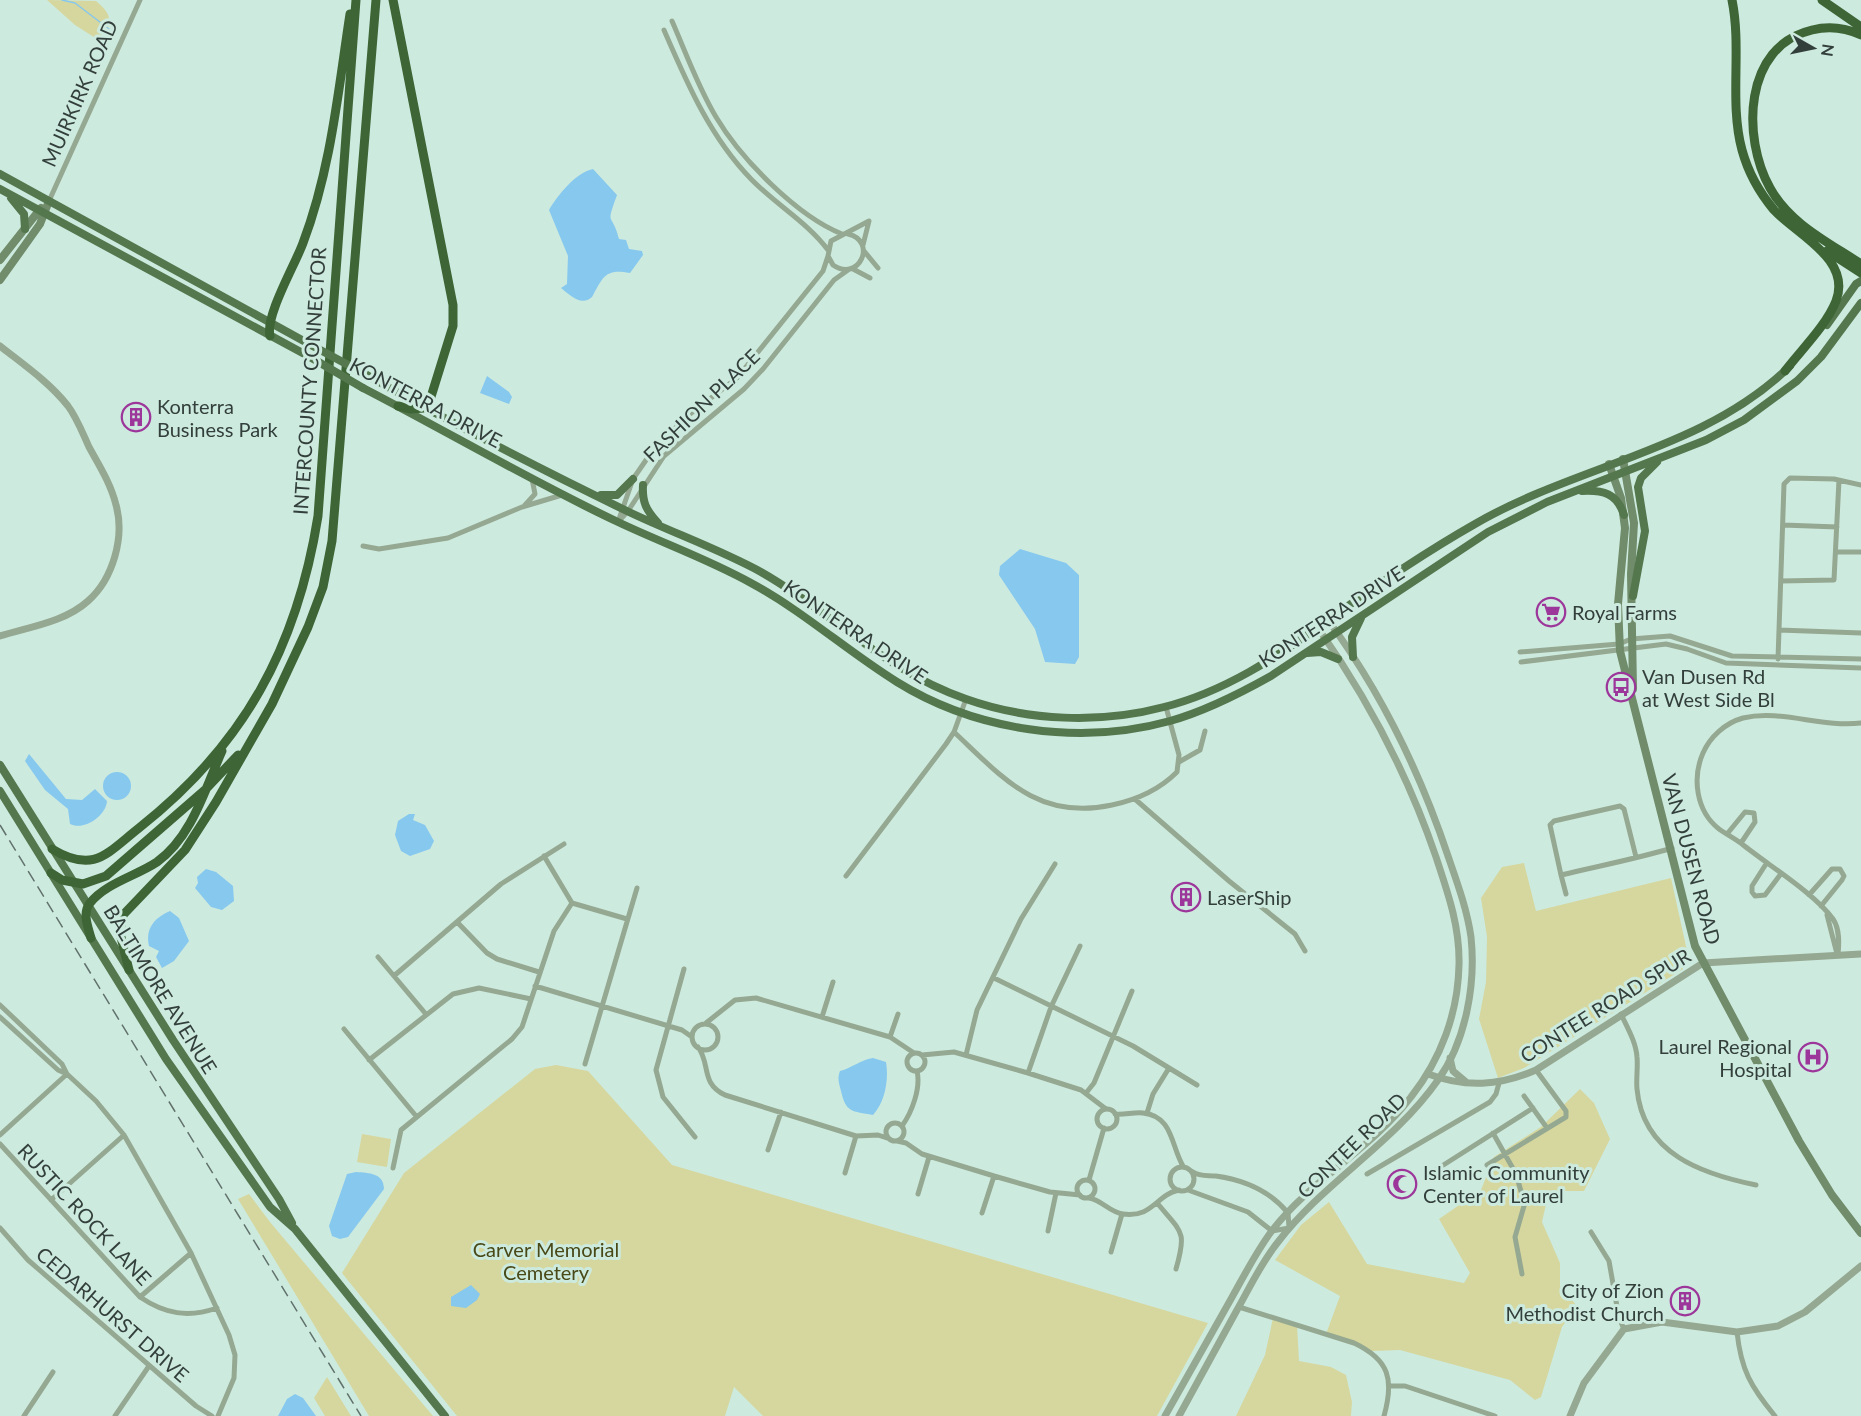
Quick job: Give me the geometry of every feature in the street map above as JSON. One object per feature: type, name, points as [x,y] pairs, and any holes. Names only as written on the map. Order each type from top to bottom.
[{"type":"highway","points":[[270,336],[269,321],[293,271],[326,169],[354,0]]},
{"type":"highway","name":"INTERCOUNTY CONNECTOR","points":[[226,744],[263,689],[282,648],[299,605],[312,555],[325,424],[354,0]]},
{"type":"highway","name":"INTERCOUNTY CONNECTOR","points":[[248,745],[272,704],[308,627],[322,587],[332,541],[376,0]]},
{"type":"highway","points":[[393,0],[453,305],[453,326],[430,400],[424,408],[411,409],[398,406]]},
{"type":"highway","points":[[1732,0],[1738,130],[1742,149],[1762,195],[1787,223],[1830,260],[1836,270],[1839,289],[1834,306],[1785,371]]},
{"type":"highway","points":[[1822,0],[1861,27]]},
{"type":"highway","points":[[1861,36],[1843,29],[1817,29],[1796,35],[1778,48],[1762,72],[1754,98],[1752,128],[1754,146],[1763,175],[1779,202],[1806,228],[1861,264]]},
{"type":"highway","points":[[1804,237],[1861,273]]},
{"type":"highway","points":[[91,938],[86,918],[88,905],[98,894],[156,862],[170,850],[191,821],[226,744]]},
{"type":"highway","points":[[52,849],[79,862],[89,861],[106,854],[183,790],[226,744]]},
{"type":"highway","points":[[51,873],[74,882],[91,883],[106,876],[205,790],[248,745]]},
{"type":"highway","points":[[129,970],[120,933],[125,912],[185,850],[216,802],[248,745]]},
{"type":"main road","name":"KONTERRA DRIVE","points":[[0,174],[424,408],[625,510],[756,569],[789,588],[903,672],[966,699],[994,708],[1052,717],[1111,716],[1166,707],[1222,686],[1260,666],[1473,525],[1526,497],[1711,422],[1738,407],[1785,371],[1813,342],[1856,284],[1861,281]]},
{"type":"main road","name":"KONTERRA DRIVE","points":[[3,191],[363,388],[564,494],[618,522],[750,582],[806,616],[899,683],[960,711],[992,722],[1049,732],[1110,731],[1170,721],[1236,696],[1337,633],[1488,532],[1575,491],[1664,457],[1725,430],[1770,403],[1821,357],[1861,303]]},
{"type":"main road","points":[[3,191],[24,214],[25,229]]},
{"type":"main road","name":"MUIRKIRK ROAD","points":[[0,260],[49,201]]},
{"type":"main road","name":"MUIRKIRK ROAD","points":[[0,280],[34,232],[41,211]]},
{"type":"main road","points":[[1633,596],[1645,538],[1640,481],[1648,469],[1664,457]]},
{"type":"main road","name":"VAN DUSEN ROAD","points":[[1623,459],[1635,523],[1631,574],[1634,703]]},
{"type":"main road","name":"VAN DUSEN ROAD","points":[[1609,464],[1624,515],[1625,541],[1618,604],[1620,648],[1695,946],[1798,1142],[1832,1195],[1861,1233]]},
{"type":"main road","points":[[592,493],[606,497],[617,495],[633,479]]},
{"type":"main road","points":[[643,484],[642,498],[645,507],[660,525]]},
{"type":"main road","points":[[1575,491],[1605,492],[1620,504],[1624,515]]},
{"type":"main road","points":[[1353,657],[1352,637],[1362,615]]},
{"type":"main road","points":[[1304,654],[1322,652],[1338,659]]},
{"type":"main road","name":"BALTIMORE AVENUE","points":[[0,765],[173,1040],[279,1199],[295,1229]]},
{"type":"main road","name":"BALTIMORE AVENUE","points":[[0,791],[205,1115],[270,1207],[295,1229],[446,1416]]},
{"type":"street","name":"MUIRKIRK ROAD","points":[[49,201],[140,0]]},
{"type":"street","points":[[672,21],[716,116],[737,146],[780,191],[826,228],[857,237],[878,268]]},
{"type":"street","points":[[664,30],[698,105],[730,156],[752,180],[819,237],[833,265],[850,269],[870,278]]},
{"type":"street","points":[[828,253],[834,238],[869,221],[862,260],[850,269]]},
{"type":"street","name":"FASHION PLACE","points":[[625,510],[633,479],[639,467],[666,436],[737,378],[823,272],[828,253]]},
{"type":"street","name":"FASHION PLACE","points":[[618,522],[643,484],[677,442],[744,389],[763,369],[834,280],[850,269]]},
{"type":"street","points":[[0,346],[48,384],[70,408],[109,485],[117,506],[118,527],[117,549],[111,569],[100,589],[87,602],[66,616],[0,636]]},
{"type":"street","points":[[522,507],[535,494],[531,476]]},
{"type":"street","points":[[1778,666],[1786,480],[1790,478],[1839,480],[1861,485]]},
{"type":"street","points":[[1781,581],[1831,582],[1835,576],[1839,480]]},
{"type":"street","points":[[363,546],[380,549],[448,538],[522,507],[564,494]]},
{"type":"street","points":[[1783,525],[1837,527]]},
{"type":"street","points":[[1836,552],[1861,552]]},
{"type":"street","name":"CONTEE ROAD","points":[[1179,1416],[1269,1253],[1289,1228],[1395,1132],[1440,1078],[1461,1032],[1471,983],[1471,939],[1466,910],[1439,830],[1413,764],[1378,696],[1328,620]]},
{"type":"street","name":"CONTEE ROAD","points":[[1166,1416],[1272,1231],[1288,1213],[1410,1100],[1428,1074],[1448,1031],[1457,992],[1458,938],[1451,902],[1419,810],[1397,760],[1368,704],[1318,628]]},
{"type":"street","points":[[1779,630],[1861,633]]},
{"type":"street","points":[[1521,662],[1620,648],[1631,639],[1670,636],[1732,656],[1861,659]]},
{"type":"street","points":[[1520,652],[1549,648],[1632,648],[1666,644],[1688,649],[1726,663],[1861,668]]},
{"type":"street","points":[[1549,648],[1550,658]]},
{"type":"street","points":[[846,876],[954,732],[966,699]]},
{"type":"street","points":[[954,732],[1020,790],[1046,804],[1080,810],[1136,800],[1173,776],[1179,762],[1166,707]]},
{"type":"street","points":[[1838,955],[1837,930],[1833,919],[1821,906],[1714,824],[1704,811],[1697,788],[1699,764],[1704,750],[1719,730],[1741,719],[1765,716],[1830,725],[1861,723]]},
{"type":"street","points":[[1179,762],[1200,750],[1205,732]]},
{"type":"street","points":[[1136,800],[1173,834],[1295,934],[1305,951]]},
{"type":"street","points":[[1566,894],[1549,828],[1551,822],[1617,806],[1624,809],[1636,857]]},
{"type":"street","points":[[1727,834],[1745,812],[1754,813],[1755,822],[1741,843]]},
{"type":"street","points":[[395,975],[501,884],[564,844]]},
{"type":"street","points":[[1561,875],[1672,848]]},
{"type":"street","points":[[544,856],[572,903],[627,919]]},
{"type":"street","points":[[966,1055],[977,1010],[1021,919],[1055,864]]},
{"type":"street","points":[[1766,864],[1752,886],[1755,896],[1765,895],[1780,875]]},
{"type":"street","points":[[1809,895],[1832,869],[1840,869],[1844,876],[1842,880],[1821,906]]},
{"type":"street","points":[[585,1064],[637,888]]},
{"type":"street","points":[[393,1168],[401,1130],[512,1039],[522,1027],[554,931],[572,903]]},
{"type":"street","points":[[458,923],[487,953],[539,972]]},
{"type":"street","points":[[1028,1073],[1051,1007],[1080,946]]},
{"type":"street","name":"CONTEE ROAD SPUR","points":[[1428,1074],[1469,1084],[1499,1083],[1536,1070],[1703,963],[1861,954]]},
{"type":"street","points":[[378,957],[424,1013]]},
{"type":"street","points":[[684,969],[666,1025],[657,1063],[657,1081],[663,1097],[675,1116],[695,1137]]},
{"type":"street","points":[[993,978],[1112,1035],[1197,1085]]},
{"type":"street","points":[[822,1017],[833,982]]},
{"type":"street","points":[[535,986],[682,1030],[692,1037],[703,1056],[707,1077],[720,1093],[856,1136],[878,1136],[906,1143],[929,1157],[994,1176],[1056,1193],[1068,1192],[1080,1195],[1099,1201],[1122,1214],[1142,1214],[1158,1204],[1171,1182],[1172,1172],[1180,1167]]},
{"type":"street","points":[[369,1060],[424,1013],[453,994],[467,989],[497,990],[531,999]]},
{"type":"street","points":[[1086,1093],[1094,1083],[1132,991]]},
{"type":"street","points":[[682,1030],[706,1023],[714,1019],[728,1004],[748,998],[890,1037],[914,1053],[931,1056],[954,1052],[966,1055],[1086,1093],[1097,1105],[1115,1114],[1147,1113],[1168,1127],[1180,1167]]},
{"type":"street","points":[[0,1005],[62,1064],[67,1074]]},
{"type":"street","points":[[890,1037],[898,1014]]},
{"type":"street","points":[[1621,1014],[1637,1055],[1637,1091],[1643,1113],[1664,1147],[1681,1161],[1756,1185]]},
{"type":"street","points":[[0,1017],[96,1101],[124,1135],[190,1253],[233,1346],[236,1366],[232,1388],[219,1416]]},
{"type":"street","points":[[703,1056],[718,1039],[714,1019]]},
{"type":"street","points":[[706,1023],[715,1028]]},
{"type":"street","points":[[692,1037],[695,1028]]},
{"type":"street","points":[[344,1029],[416,1116]]},
{"type":"street","points":[[698,1047],[708,1049]]},
{"type":"street","points":[[904,1048],[908,1067],[917,1071]]},
{"type":"street","points":[[907,1059],[914,1053]]},
{"type":"street","points":[[922,1055],[925,1062]]},
{"type":"street","points":[[902,1126],[910,1113],[918,1083],[917,1071],[931,1056]]},
{"type":"street","points":[[1450,1058],[1458,1078],[1469,1084]]},
{"type":"street","points":[[1147,1113],[1153,1094],[1169,1068]]},
{"type":"street","points":[[1487,1165],[1566,1117],[1566,1111],[1536,1070]]},
{"type":"street","points":[[0,1135],[67,1074]]},
{"type":"street","name":"CONTEE ROAD","points":[[1367,1174],[1490,1102],[1496,1094],[1499,1083]]},
{"type":"street","points":[[1524,1096],[1547,1128]]},
{"type":"street","points":[[1097,1105],[1098,1122],[1104,1128]]},
{"type":"street","points":[[1434,1171],[1533,1108]]},
{"type":"street","points":[[1099,1114],[1106,1109]]},
{"type":"street","points":[[768,1150],[781,1112]]},
{"type":"street","points":[[1115,1114],[1116,1121]]},
{"type":"street","points":[[1104,1128],[1113,1126],[1124,1114]]},
{"type":"street","points":[[878,1136],[894,1123],[902,1126],[906,1143]]},
{"type":"street","points":[[887,1128],[890,1140]]},
{"type":"street","points":[[1089,1180],[1104,1128]]},
{"type":"street","points":[[1493,1133],[1516,1174],[1523,1198],[1524,1206],[1515,1237],[1522,1274]]},
{"type":"street","points":[[897,1141],[905,1134]]},
{"type":"street","points":[[51,1200],[124,1135]]},
{"type":"street","points":[[845,1173],[856,1136]]},
{"type":"street","name":"RUSTIC ROCK LANE","points":[[0,1144],[140,1297],[152,1305],[175,1314],[199,1314],[217,1308]]},
{"type":"street","points":[[918,1194],[929,1157]]},
{"type":"street","points":[[1164,1197],[1179,1190],[1188,1190],[1248,1212],[1272,1231],[1289,1228],[1288,1213],[1274,1198],[1253,1186],[1218,1176],[1197,1175],[1180,1167]]},
{"type":"street","points":[[1188,1190],[1195,1180],[1193,1172]]},
{"type":"street","points":[[982,1213],[994,1176]]},
{"type":"street","points":[[1068,1192],[1081,1181],[1089,1180],[1094,1184],[1099,1201]]},
{"type":"street","points":[[1171,1182],[1179,1190]]},
{"type":"street","points":[[1078,1185],[1080,1195]]},
{"type":"street","points":[[1089,1198],[1095,1192]]},
{"type":"street","points":[[1048,1231],[1056,1193]]},
{"type":"street","points":[[1158,1204],[1182,1235],[1183,1244],[1176,1269]]},
{"type":"street","points":[[1111,1252],[1122,1214]]},
{"type":"street","name":"CEDARHURST DRIVE","points":[[0,1228],[28,1260],[82,1304],[149,1366],[212,1416]]},
{"type":"street","points":[[1591,1232],[1609,1261],[1619,1318],[1624,1329]]},
{"type":"street","points":[[140,1297],[190,1253]]},
{"type":"street","points":[[1570,1416],[1584,1383],[1624,1329],[1662,1322],[1737,1332],[1764,1330],[1786,1323],[1805,1312],[1861,1266]]},
{"type":"street","points":[[1239,1307],[1354,1342],[1372,1351],[1384,1365],[1391,1386],[1384,1416]]},
{"type":"street","points":[[1737,1332],[1739,1352],[1750,1385],[1775,1416]]},
{"type":"street","points":[[115,1416],[149,1366]]},
{"type":"street","points":[[24,1416],[53,1372]]},
{"type":"street","points":[[1391,1386],[1405,1386],[1495,1416]]},
{"type":"green space","points":[[47,0],[96,1],[109,17],[105,36],[97,39],[75,25]]},
{"type":"green space","points":[[1524,863],[1536,911],[1671,878],[1689,960],[1683,969],[1524,1068],[1498,1078],[1479,1019],[1486,982],[1487,937],[1481,898],[1502,867]]},
{"type":"green space","name":"Carver Memorial Cemetery","points":[[556,1065],[588,1071],[672,1165],[1208,1323],[1157,1416],[763,1416],[734,1387],[725,1416],[457,1416],[342,1273],[404,1173],[535,1069]]},
{"type":"green space","points":[[1580,1089],[1594,1103],[1610,1139],[1584,1191],[1549,1191],[1542,1222],[1560,1263],[1560,1286],[1577,1306],[1562,1327],[1541,1397],[1535,1400],[1510,1380],[1400,1350],[1372,1351],[1326,1334],[1340,1296],[1275,1260],[1301,1225],[1329,1202],[1367,1264],[1464,1283],[1470,1273],[1439,1219],[1481,1190],[1494,1157],[1541,1127]]},
{"type":"green space","points":[[362,1134],[391,1139],[387,1167],[357,1162]]},
{"type":"green space","points":[[249,1194],[433,1416],[369,1416],[238,1199]]},
{"type":"green space","points":[[1273,1318],[1297,1325],[1299,1361],[1331,1367],[1346,1375],[1352,1402],[1351,1416],[1236,1416],[1265,1355]]},
{"type":"green space","points":[[327,1377],[351,1416],[325,1416],[314,1398]]},
{"type":"water","points":[[593,169],[617,195],[611,219],[619,239],[626,240],[629,249],[642,251],[643,255],[630,273],[610,273],[602,279],[592,297],[584,301],[576,299],[561,288],[567,284],[568,256],[549,210],[562,191],[580,175]]},
{"type":"water","points":[[487,376],[509,392],[512,397],[509,404],[480,393]]},
{"type":"water","points":[[1020,549],[1066,563],[1079,575],[1079,657],[1075,664],[1045,662],[1035,629],[999,575],[1000,566]]},
{"type":"water","points":[[29,754],[66,799],[82,800],[95,789],[107,801],[99,817],[88,824],[76,826],[70,824],[68,809],[45,790],[25,761]]},
{"type":"water","points":[[117,772],[127,776],[131,786],[127,796],[117,800],[107,796],[103,786],[107,776]]},
{"type":"water","points":[[409,814],[415,814],[413,820],[425,825],[434,841],[430,849],[410,856],[401,851],[395,835],[398,821]]},
{"type":"water","points":[[206,869],[216,872],[233,886],[234,901],[222,910],[211,907],[195,888],[198,883],[197,877]]},
{"type":"water","points":[[170,911],[179,918],[189,941],[174,961],[162,968],[156,957],[159,951],[149,946],[148,934],[155,921]]},
{"type":"water","points":[[873,1058],[886,1062],[887,1076],[883,1097],[873,1115],[851,1110],[848,1107],[838,1079],[840,1071]]},
{"type":"water","points":[[356,1172],[379,1177],[384,1189],[348,1237],[340,1239],[332,1236],[329,1226],[347,1174]]},
{"type":"water","points":[[471,1285],[480,1294],[477,1300],[466,1308],[451,1306],[451,1297]]},
{"type":"water","points":[[295,1394],[303,1398],[316,1416],[278,1416],[287,1399]]},
{"type":"waterway","points":[[62,0],[75,3],[109,29]]},
{"type":"railway","points":[[0,825],[361,1416]]},
{"type":"place","name":"Konterra Business Park","points":[[136,417]]},
{"type":"place","name":"Royal Farms","points":[[1551,612]]},
{"type":"place","name":"Van Dusen Rd at West Side Bl","points":[[1621,687]]},
{"type":"place","name":"LaserShip","points":[[1186,897]]},
{"type":"place","name":"Laurel Regional Hospital","points":[[1813,1057]]},
{"type":"place","name":"Islamic Community Center of Laurel","points":[[1402,1184]]},
{"type":"place","name":"City of Zion Methodist Church","points":[[1685,1301]]}]
